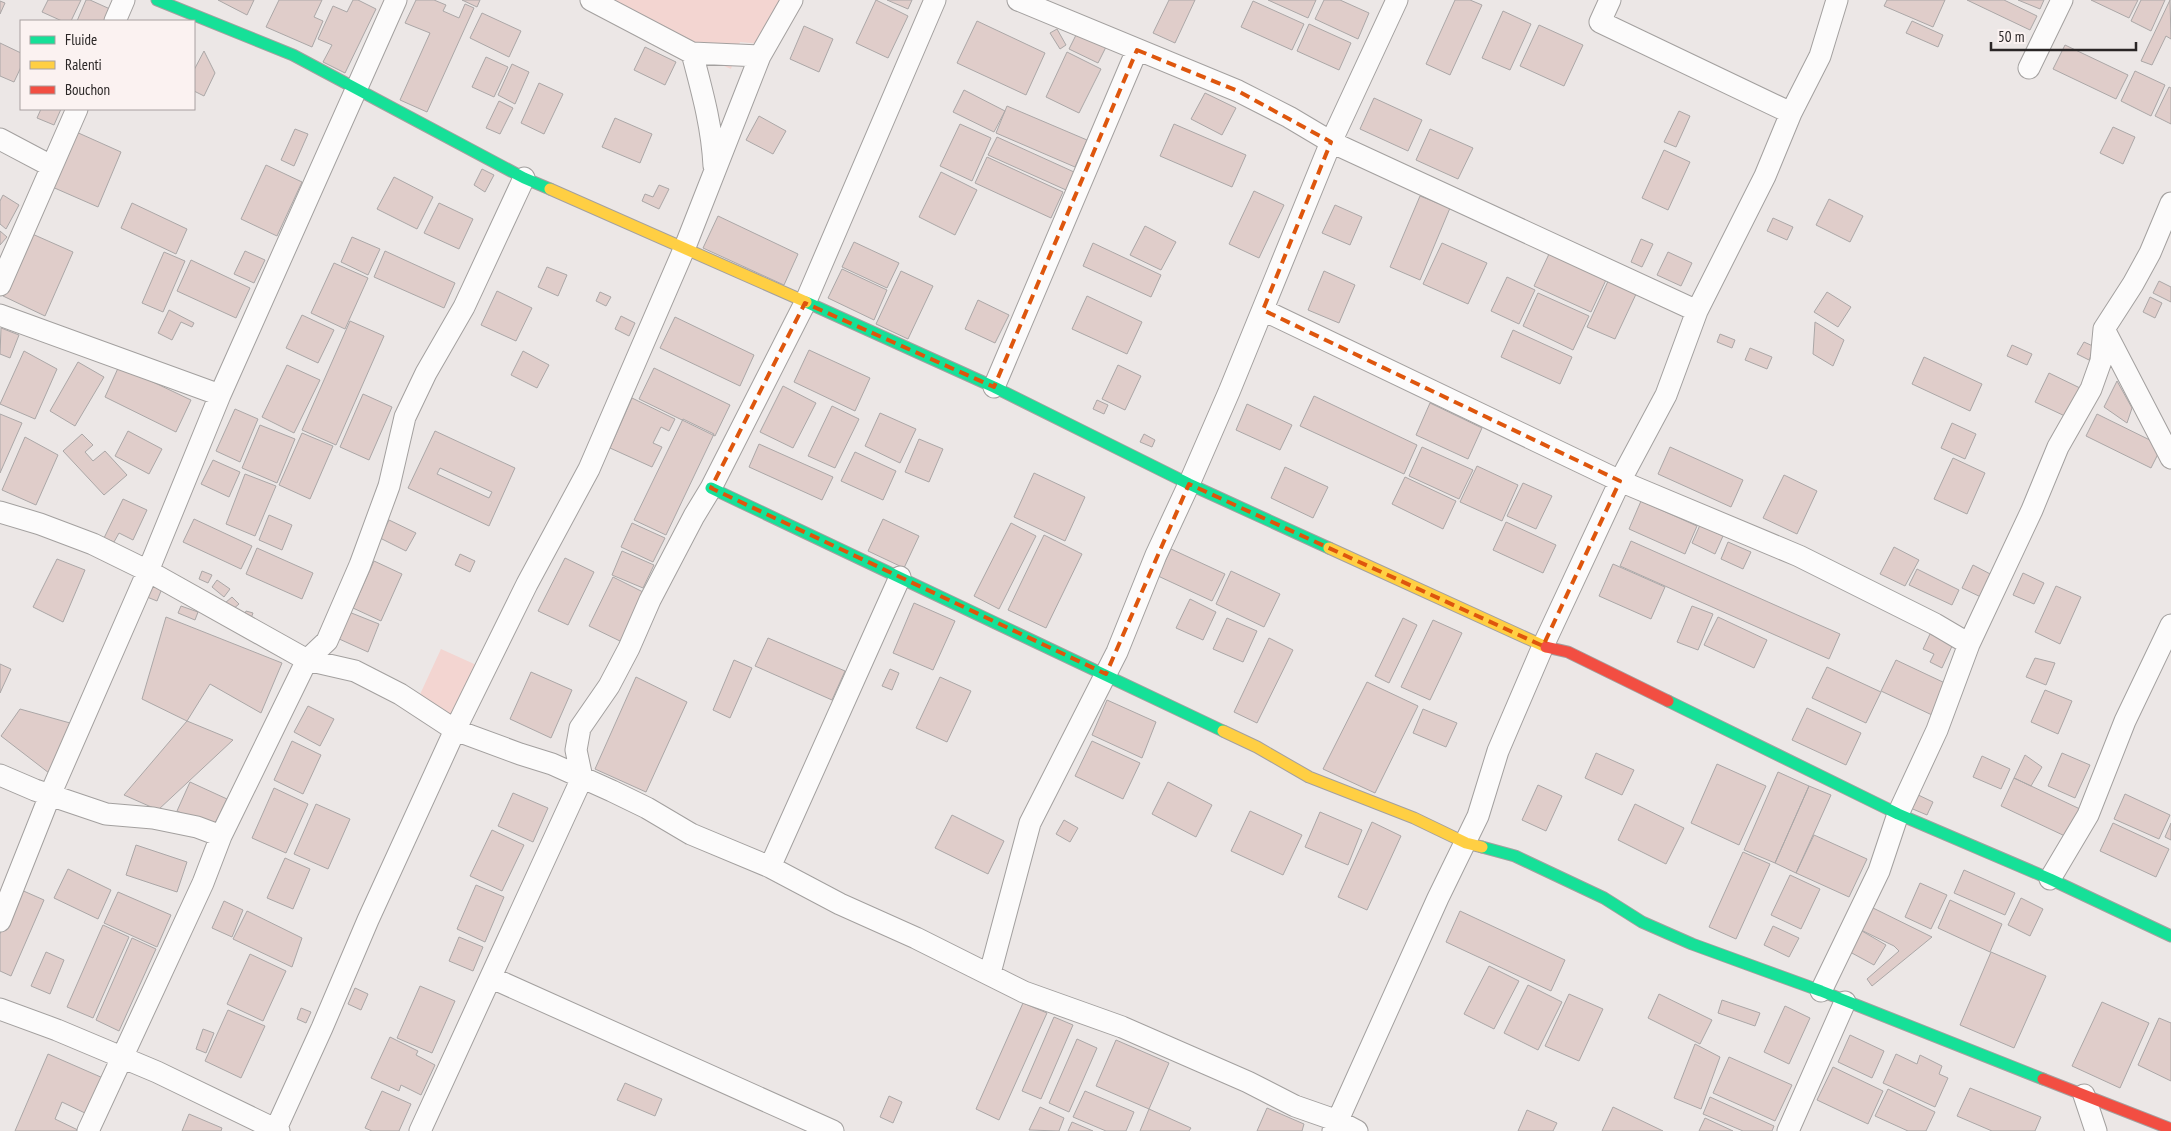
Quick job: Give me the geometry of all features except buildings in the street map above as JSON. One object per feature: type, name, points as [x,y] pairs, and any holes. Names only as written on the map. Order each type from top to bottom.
[{"type":"street","points":[[115,20],[124,0]]},
{"type":"street","points":[[157,0],[292,55],[524,178],[685,247],[994,387],[1189,484],[1543,646],[1568,652],[1898,814],[2050,879],[2171,936]]},
{"type":"street","points":[[0,922],[50,795],[148,571],[220,394],[358,89],[396,0]]},
{"type":"street","points":[[592,0],[692,53],[760,56]]},
{"type":"street","points":[[0,1009],[57,1030],[157,1072],[277,1130],[368,920],[455,730],[527,584],[589,469],[685,247],[760,56],[792,0]]},
{"type":"street","points":[[420,1131],[492,978],[582,778],[576,750],[580,728],[609,686],[629,648],[650,600],[694,516],[712,488],[805,303],[935,0]]},
{"type":"street","points":[[1018,0],[1238,91],[1289,117],[1331,142],[1697,311]]},
{"type":"street","points":[[990,973],[1030,823],[1106,674],[1263,310],[1331,142],[1397,0]]},
{"type":"street","points":[[1610,0],[1600,22],[1791,113]]},
{"type":"street","points":[[0,512],[40,524],[93,544],[148,571],[307,660],[355,671],[400,694],[455,730],[552,764],[647,808],[691,834],[770,866],[847,907],[990,973],[1024,992],[1122,1027],[1248,1082],[1343,1128],[1438,898],[1478,816],[1498,751],[1543,646],[1620,481],[1666,396],[1697,311],[1765,176],[1791,113],[1820,56],[1837,0]]},
{"type":"street","points":[[2029,68],[2062,0]]},
{"type":"street","points":[[994,387],[1137,50]]},
{"type":"street","points":[[692,53],[707,107],[712,138],[714,171]]},
{"type":"street","points":[[0,285],[77,110]]},
{"type":"street","points":[[0,139],[51,166]]},
{"type":"street","points":[[88,1131],[120,1058],[203,882],[221,836],[307,660],[327,641],[360,565],[390,486],[405,417],[426,372],[464,306],[524,178]]},
{"type":"street","points":[[1821,991],[1879,871],[1898,814],[1937,730],[1969,644],[2032,510],[2058,447],[2091,389],[2101,361],[2104,329],[2133,284],[2150,253],[2171,203]]},
{"type":"street","points":[[1263,310],[1620,481],[1799,556],[1935,624],[1969,644]]},
{"type":"street","points":[[0,315],[220,394]]},
{"type":"street","points":[[2104,329],[2171,458]]},
{"type":"street","points":[[712,488],[1106,674],[1256,747],[1309,777],[1399,812],[1466,843],[1515,856],[1604,898],[1642,922],[1692,944],[1821,991],[1844,1002],[2171,1129]]},
{"type":"street","points":[[770,866],[900,577]]},
{"type":"street","points":[[2050,879],[2088,816],[2125,721],[2171,625]]},
{"type":"street","points":[[0,775],[35,790],[106,814],[154,818],[197,827],[221,836]]},
{"type":"street","points":[[492,978],[833,1131]]},
{"type":"street","points":[[1788,1131],[1844,1002]]},
{"type":"street","points":[[2084,1095],[2096,1131]]},
{"type":"highlighted area","points":[[1137,50],[1238,91],[1331,142],[1263,310],[1620,481],[1543,646],[1189,484],[1106,674],[711,488],[805,303],[994,387]]},
{"type":"shaded area","points":[[589,0],[781,0],[761,44],[740,42],[731,69],[586,6]]},
{"type":"shaded area","points":[[441,649],[483,668],[458,722],[416,703]]},
{"type":"traffic: fast","points":[[157,0],[293,55],[524,178],[550,189]]},
{"type":"traffic: fast","points":[[806,302],[994,387],[1189,484],[1329,548]]},
{"type":"traffic: fast","points":[[711,488],[1223,731]]},
{"type":"traffic: fast","points":[[1668,701],[1898,814],[2050,879],[2171,936]]},
{"type":"traffic: fast","points":[[1482,847],[1515,856],[1604,898],[1642,922],[1692,944],[1821,991],[2043,1079]]},
{"type":"traffic: slow","points":[[550,189],[806,302]]},
{"type":"traffic: slow","points":[[1329,548],[1546,647]]},
{"type":"traffic: slow","points":[[1223,731],[1257,747],[1309,777],[1414,818],[1466,843],[1482,847]]},
{"type":"traffic: jam","points":[[1546,647],[1568,652],[1668,701]]},
{"type":"traffic: jam","points":[[2043,1079],[2171,1129]]}]
